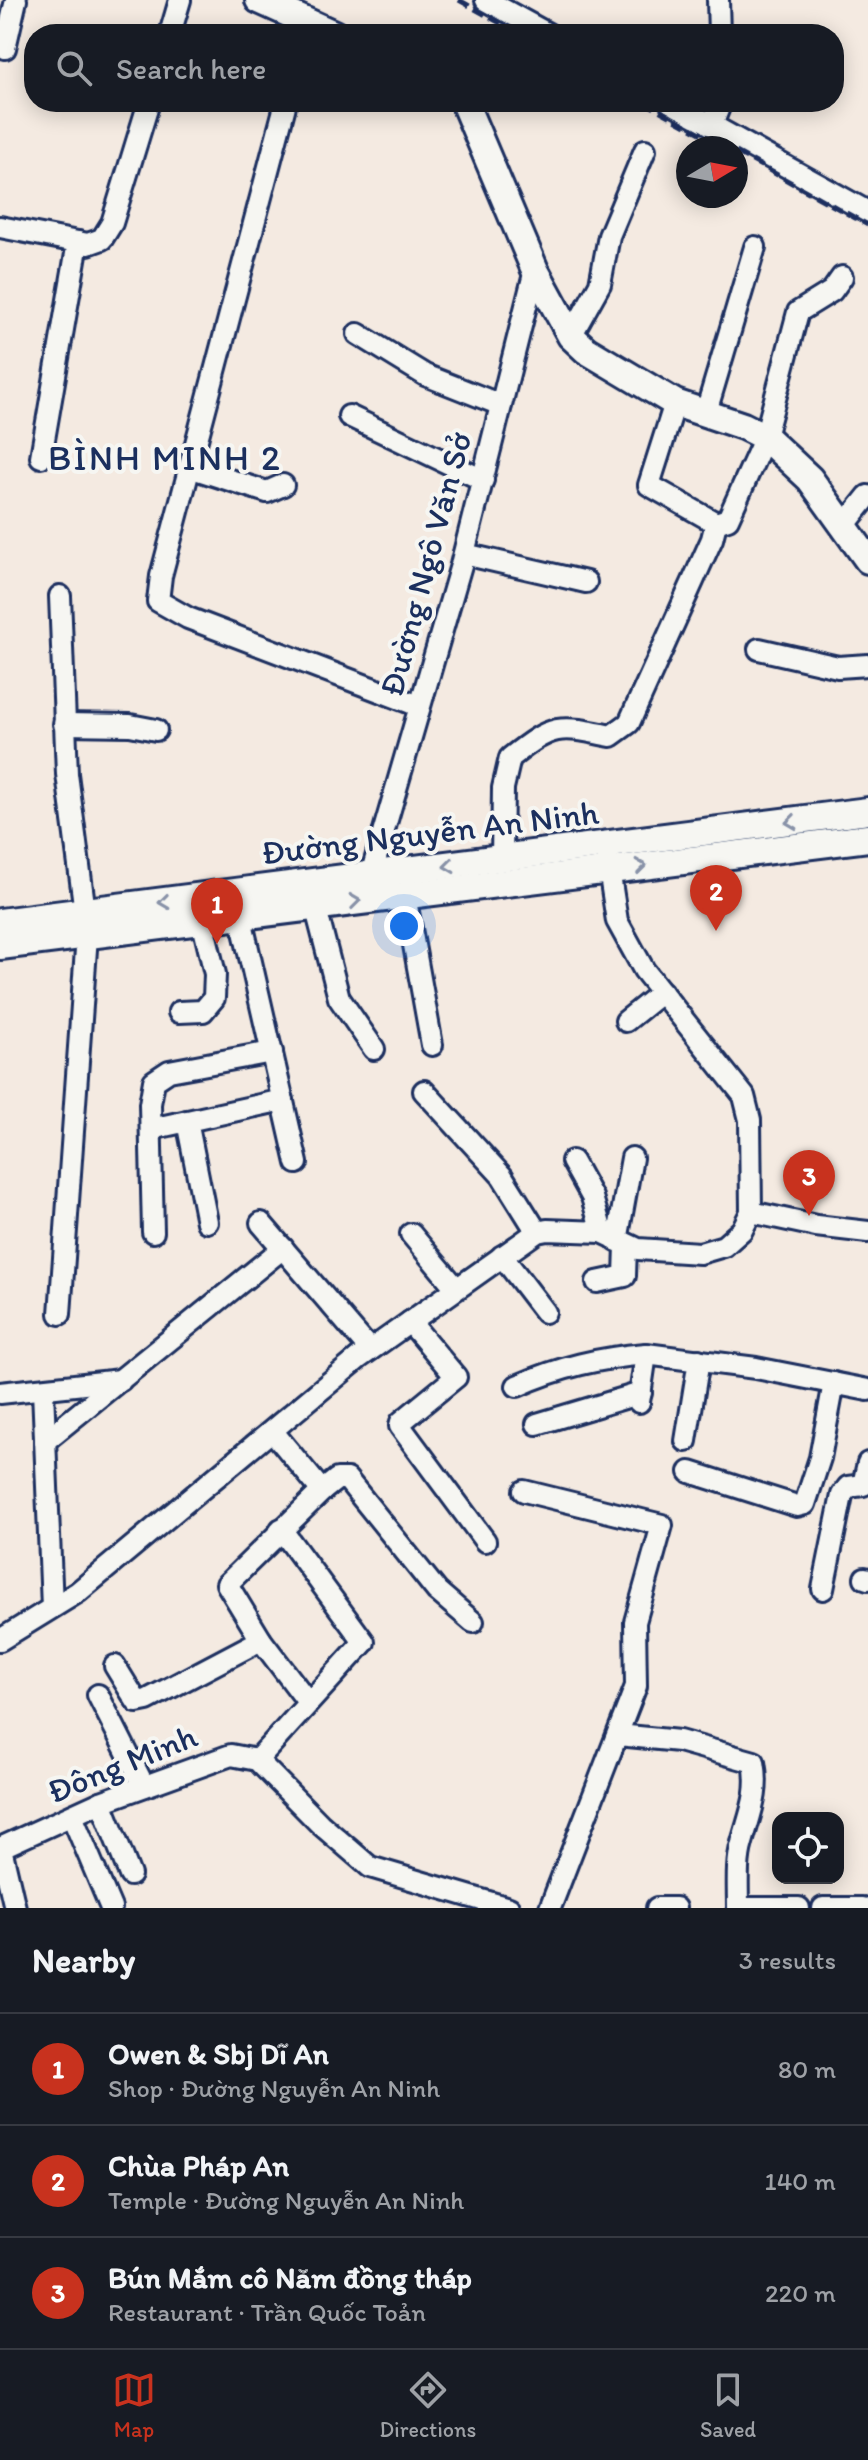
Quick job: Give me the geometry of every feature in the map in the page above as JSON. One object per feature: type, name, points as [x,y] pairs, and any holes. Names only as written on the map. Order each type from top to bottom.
[{"type":"main road","points":[[259,0],[297,24]]},
{"type":"main road","points":[[468,112],[535,270],[571,336],[586,350],[675,403],[706,412],[765,437],[810,479],[868,560]]},
{"type":"main road","name":"Đường Nguyễn An Ninh","points":[[0,922],[86,924],[202,920],[238,904],[315,905],[405,895],[868,811]]},
{"type":"main road","name":"Đường Nguyễn An Ninh","points":[[0,946],[86,924],[238,904],[371,875],[502,860],[607,858],[868,838]]},
{"type":"street","points":[[5,48],[16,0]]},
{"type":"street","points":[[173,24],[180,0]]},
{"type":"street","points":[[486,0],[530,24]]},
{"type":"street","points":[[718,0],[719,24]]},
{"type":"street","points":[[0,227],[88,244],[102,239],[112,223],[146,112]]},
{"type":"street","points":[[283,112],[157,594],[161,605],[419,706]]},
{"type":"street","points":[[688,112],[868,212]]},
{"type":"street","points":[[712,125],[717,112]]},
{"type":"street","points":[[571,336],[600,284],[609,236],[645,150]]},
{"type":"street","points":[[41,457],[78,242]]},
{"type":"street","points":[[706,412],[755,247]]},
{"type":"street","name":"Đường Ngô Văn Sở","points":[[371,875],[464,554],[535,270]]},
{"type":"street","points":[[675,403],[649,485],[716,523],[728,519],[765,437],[798,312],[832,291],[842,277]]},
{"type":"street","points":[[358,334],[425,375],[501,405]]},
{"type":"street","points":[[349,416],[483,480]]},
{"type":"street","points":[[189,467],[270,493],[283,485]]},
{"type":"street","points":[[844,526],[868,496]]},
{"type":"street","points":[[502,860],[503,788],[510,758],[541,734],[566,727],[611,736],[629,723],[649,685],[716,523]]},
{"type":"street","points":[[464,554],[586,582]]},
{"type":"street","points":[[60,596],[64,724],[86,924],[60,1314]]},
{"type":"street","points":[[759,649],[838,667],[868,665]]},
{"type":"street","points":[[64,724],[130,725],[156,730]]},
{"type":"street","points":[[0,1640],[78,1592],[274,1433],[370,1350],[537,1232],[547,1230],[700,1253],[724,1246],[742,1230],[751,1212],[750,1120],[744,1096],[644,970],[617,921],[607,858]]},
{"type":"street","points":[[405,895],[432,1045]]},
{"type":"street","points":[[238,904],[297,1163]]},
{"type":"street","points":[[315,905],[339,998],[374,1049]]},
{"type":"street","points":[[179,1012],[203,1011],[214,998],[215,974],[202,920]]},
{"type":"street","points":[[626,1021],[662,992]]},
{"type":"street","points":[[153,1232],[151,1129],[154,1081],[169,1071],[272,1052]]},
{"type":"street","points":[[424,1091],[502,1176],[537,1232]]},
{"type":"street","points":[[151,1129],[283,1100]]},
{"type":"street","points":[[187,1121],[207,1222]]},
{"type":"street","points":[[615,1240],[632,1158]]},
{"type":"street","points":[[572,1161],[615,1240],[625,1276],[597,1282]]},
{"type":"street","points":[[751,1212],[816,1226],[868,1232]]},
{"type":"street","points":[[261,1223],[370,1350]]},
{"type":"street","points":[[411,1234],[456,1288]]},
{"type":"street","points":[[45,1441],[283,1248]]},
{"type":"street","points":[[502,1256],[545,1312]]},
{"type":"street","points":[[410,1322],[456,1377],[401,1422],[401,1429],[485,1541]]},
{"type":"street","points":[[537,1424],[640,1398],[646,1354]]},
{"type":"street","points":[[517,1386],[557,1368],[601,1358],[646,1354],[699,1360],[868,1390]]},
{"type":"street","points":[[686,1441],[699,1360]]},
{"type":"street","points":[[0,1393],[121,1380]]},
{"type":"street","points":[[690,1472],[797,1506],[805,1504],[820,1458],[834,1383]]},
{"type":"street","points":[[43,1390],[52,1607]]},
{"type":"street","points":[[274,1433],[322,1491]]},
{"type":"street","points":[[823,1589],[842,1495],[848,1487],[863,1485],[868,1463]]},
{"type":"street","points":[[308,1702],[261,1640],[227,1584],[281,1529],[337,1479],[347,1479],[437,1591],[473,1622]]},
{"type":"street","points":[[524,1491],[662,1525],[635,1622],[636,1686],[550,1908]]},
{"type":"street","points":[[281,1529],[364,1639],[362,1646],[257,1760],[320,1824],[370,1867],[509,1908]]},
{"type":"street","points":[[115,1666],[137,1702],[147,1700],[261,1640]]},
{"type":"street","points":[[98,1695],[144,1786]]},
{"type":"street","points":[[618,1735],[679,1741],[754,1762],[758,1783],[753,1812],[741,1844],[738,1908]]},
{"type":"street","name":"Đông Minh","points":[[0,1848],[101,1802],[231,1755],[257,1760]]},
{"type":"street","points":[[101,1802],[130,1875]]},
{"type":"street","points":[[72,1816],[111,1908]]},
{"type":"street","points":[[0,1848],[15,1908]]},
{"type":"street","points":[[657,1908],[675,1908]]},
{"type":"street","points":[[744,1908],[799,1908]]},
{"type":"street","points":[[823,1908],[862,1908]]},
{"type":"railway","points":[[459,0],[502,24]]},
{"type":"railway","points":[[662,112],[706,136]]},
{"type":"railway","points":[[748,159],[868,225]]},
{"type":"place","name":"Chùa Pháp An","points":[[716,931]]},
{"type":"place","name":"Owen & Sbj Dĩ An","points":[[217,944]]},
{"type":"place","name":"Bún Mắm cô Năm đồng tháp","points":[[809,1216]]},
{"type":"district","name":"BÌNH MINH 2","points":[[165,457]]}]
